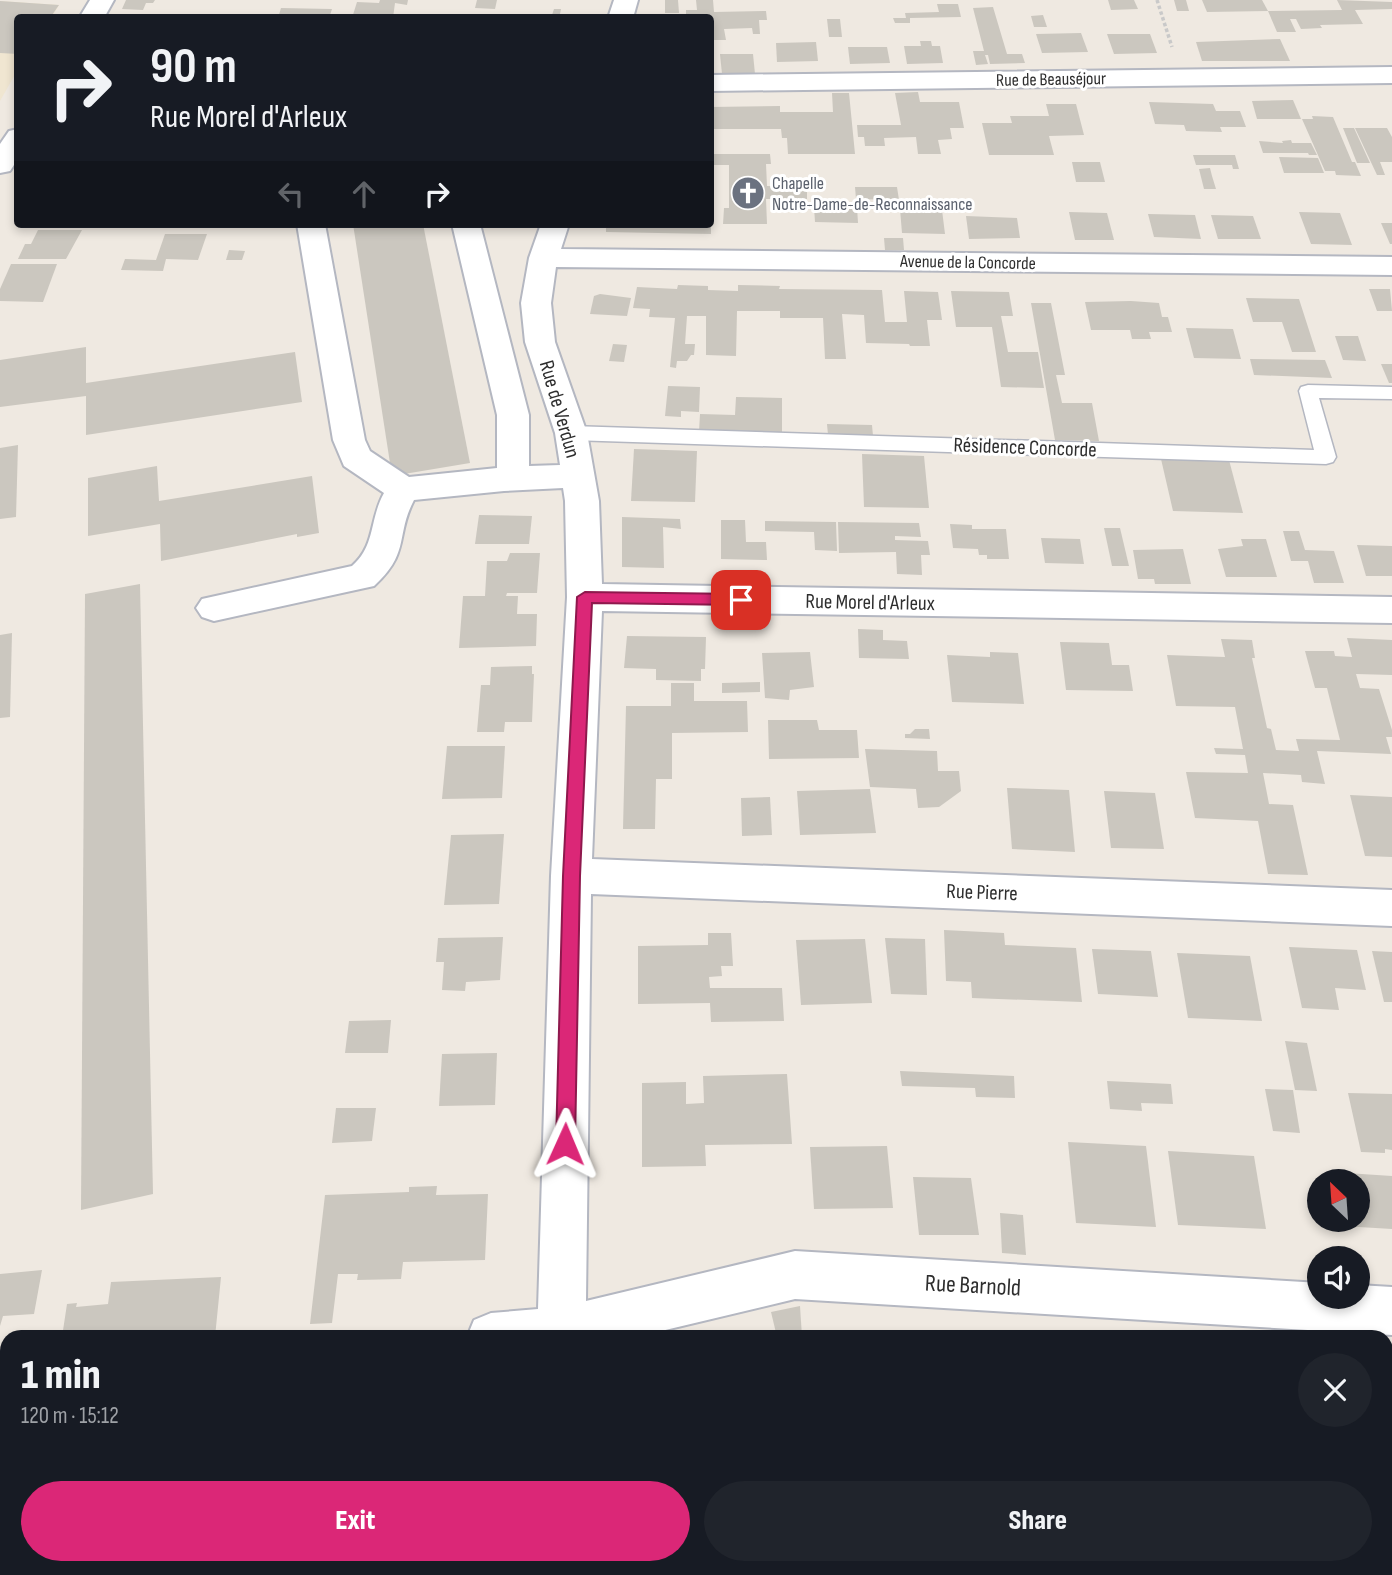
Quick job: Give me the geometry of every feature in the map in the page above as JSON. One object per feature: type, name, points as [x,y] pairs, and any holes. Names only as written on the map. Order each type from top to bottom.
[{"type":"street","name":"Rue de Beauséjour","points":[[714,83],[1392,75]]},
{"type":"street","points":[[312,228],[349,440],[356,458],[403,489],[578,476]]},
{"type":"street","points":[[467,228],[513,415],[513,479]]},
{"type":"street","name":"Rue de Verdun","points":[[554,228],[544,258],[536,303],[540,342],[571,433],[582,501],[585,597]]},
{"type":"street","name":"Avenue de la Concorde","points":[[544,258],[1392,266]]},
{"type":"street","points":[[214,608],[362,577],[376,565],[388,543],[391,513],[403,489]]},
{"type":"street","points":[[561,1330],[571,876],[585,597]]},
{"type":"street","name":"Rue Morel d'Arleux","points":[[585,597],[1392,610]]},
{"type":"street","name":"Rue Pierre","points":[[571,876],[1392,908]]},
{"type":"street","name":"Rue Barnold","points":[[577,1330],[794,1275],[1392,1311]]},
{"type":"lane","name":"Résidence Concorde","points":[[571,433],[1326,457],[1308,391],[1392,393]]},
{"type":"path","points":[[1157,0],[1182,78]]},
{"type":"shaded area","points":[[0,1],[59,5],[54,14],[14,14],[14,76],[0,101]]},
{"type":"building","points":[[126,0],[155,0],[153,3],[146,3],[143,10],[122,9]]},
{"type":"building","points":[[380,0],[408,0],[407,5],[395,3],[394,14],[353,14],[357,2],[379,3]]},
{"type":"building","points":[[477,0],[497,0],[495,9],[475,8]]},
{"type":"building","points":[[665,0],[678,0],[679,13],[665,13]]},
{"type":"building","points":[[696,0],[713,0],[714,12],[766,11],[767,20],[759,20],[760,34],[753,34],[752,28],[724,29],[726,40],[714,40],[714,14],[686,14],[686,10],[697,10]]},
{"type":"building","points":[[1108,0],[1134,0],[1138,9],[1111,10]]},
{"type":"building","points":[[1174,0],[1186,0],[1189,11],[1177,11]]},
{"type":"building","points":[[1202,0],[1262,0],[1268,11],[1207,12]]},
{"type":"building","points":[[1337,0],[1392,2],[1392,9],[1355,10],[1363,24],[1320,25],[1322,28],[1301,29],[1296,19],[1290,19],[1296,32],[1277,32],[1268,11],[1342,10]]},
{"type":"building","points":[[0,1],[59,5],[53,14],[14,14],[14,54],[0,53]]},
{"type":"building","points":[[937,4],[958,4],[961,17],[910,18],[910,23],[895,23],[893,18],[906,18],[905,13],[939,12]]},
{"type":"building","points":[[993,7],[1007,54],[1022,54],[1025,63],[990,64],[988,55],[985,55],[988,64],[976,65],[973,51],[984,51],[973,8]]},
{"type":"building","points":[[281,8],[332,9],[330,14],[279,14]]},
{"type":"building","points":[[554,9],[561,9],[560,14],[552,14]]},
{"type":"building","points":[[1043,15],[1047,27],[1034,27],[1031,16]]},
{"type":"building","points":[[827,19],[840,19],[842,37],[829,37]]},
{"type":"building","points":[[1081,33],[1088,52],[1042,53],[1036,34]]},
{"type":"building","points":[[1107,34],[1150,34],[1157,53],[1114,54]]},
{"type":"building","points":[[1280,39],[1290,61],[1202,61],[1196,42]]},
{"type":"building","points":[[920,41],[931,41],[932,46],[940,46],[943,63],[907,64],[904,46],[921,46]]},
{"type":"building","points":[[816,42],[818,61],[777,62],[776,43]]},
{"type":"building","points":[[848,47],[887,47],[890,63],[850,64]]},
{"type":"building","points":[[720,54],[753,54],[755,74],[722,74]]},
{"type":"building","points":[[918,92],[920,102],[959,102],[964,128],[950,128],[952,139],[938,140],[941,154],[918,154],[916,137],[884,138],[885,146],[865,146],[864,137],[858,137],[857,125],[901,125],[895,93]]},
{"type":"building","points":[[832,93],[849,93],[855,154],[788,154],[787,138],[782,138],[781,129],[714,129],[714,107],[780,106],[780,112],[833,112]]},
{"type":"building","points":[[1293,100],[1301,119],[1257,119],[1252,101]]},
{"type":"building","points":[[1149,102],[1213,104],[1216,111],[1240,111],[1246,127],[1220,127],[1222,132],[1186,131],[1184,125],[1155,124]]},
{"type":"building","points":[[1046,104],[1076,104],[1084,135],[1049,136],[1054,155],[989,155],[982,123],[1012,123],[1010,116],[1049,116]]},
{"type":"building","points":[[1312,116],[1333,117],[1352,162],[1355,162],[1361,176],[1336,175],[1335,171],[1325,171],[1302,119],[1313,119]]},
{"type":"building","points":[[1343,128],[1354,128],[1370,163],[1357,163]]},
{"type":"building","points":[[1355,128],[1387,128],[1392,137],[1392,162],[1380,162],[1385,175],[1377,175]]},
{"type":"building","points":[[1291,140],[1292,143],[1311,143],[1317,155],[1263,153],[1259,141],[1283,143],[1282,141]]},
{"type":"building","name":"Chapelle Notre-Dame-de-Reconnaissance","points":[[714,154],[770,154],[771,164],[766,164],[767,186],[807,187],[807,199],[766,199],[767,224],[723,224],[724,208],[729,208],[729,165],[714,165]]},
{"type":"building","points":[[1193,155],[1235,155],[1239,169],[1233,169],[1232,165],[1196,165]]},
{"type":"building","points":[[1279,157],[1318,158],[1324,173],[1284,173]]},
{"type":"building","points":[[1072,162],[1100,162],[1105,182],[1076,182]]},
{"type":"building","points":[[1210,168],[1216,189],[1204,189],[1199,169]]},
{"type":"building","points":[[855,187],[897,187],[899,200],[856,199]]},
{"type":"building","points":[[814,207],[857,207],[858,223],[815,222]]},
{"type":"building","points":[[900,209],[942,210],[945,234],[902,233]]},
{"type":"building","points":[[1069,212],[1107,213],[1114,240],[1075,240]]},
{"type":"building","points":[[1299,212],[1340,213],[1352,245],[1311,244]]},
{"type":"building","points":[[1148,214],[1195,215],[1201,239],[1154,237]]},
{"type":"building","points":[[1211,215],[1253,216],[1261,239],[1218,239]]},
{"type":"building","points":[[966,216],[1017,218],[1020,238],[969,239]]},
{"type":"building","points":[[1381,223],[1392,223],[1392,244],[1390,244]]},
{"type":"building","points":[[354,228],[424,228],[470,463],[392,476]]},
{"type":"building","points":[[606,228],[711,228],[711,234],[606,232]]},
{"type":"building","points":[[38,230],[82,230],[66,259],[18,259],[25,244],[31,244]]},
{"type":"building","points":[[165,234],[207,234],[198,260],[166,259],[163,271],[121,270],[125,259],[156,260]]},
{"type":"building","points":[[884,238],[903,238],[904,250],[885,250]]},
{"type":"building","points":[[229,250],[245,251],[242,260],[226,260]]},
{"type":"building","points":[[11,264],[57,264],[43,302],[0,301],[0,289]]},
{"type":"building","points":[[678,285],[738,291],[738,285],[780,286],[779,289],[882,290],[885,322],[907,322],[904,291],[938,292],[942,320],[927,320],[930,346],[910,346],[866,343],[864,315],[842,314],[846,359],[825,359],[823,318],[780,318],[780,311],[737,311],[736,356],[706,355],[706,316],[687,316],[685,344],[695,344],[694,355],[687,361],[677,361],[676,368],[670,367],[675,318],[649,317],[650,309],[633,308],[637,287],[677,289]]},
{"type":"building","points":[[1369,289],[1390,289],[1392,311],[1377,311]]},
{"type":"building","points":[[951,291],[1009,292],[1013,316],[1001,316],[1008,352],[1038,352],[1044,388],[1001,387],[992,327],[956,327]]},
{"type":"building","points":[[600,294],[631,298],[627,316],[590,314],[594,296]]},
{"type":"building","points":[[1246,298],[1299,299],[1316,352],[1292,352],[1282,322],[1253,322]]},
{"type":"building","points":[[1085,302],[1159,303],[1162,317],[1168,317],[1172,332],[1149,332],[1151,339],[1132,339],[1130,330],[1091,330]]},
{"type":"building","points":[[1031,303],[1051,303],[1065,375],[1056,375],[1062,403],[1092,403],[1099,441],[1055,440]]},
{"type":"building","points":[[1186,328],[1233,329],[1241,359],[1194,358]]},
{"type":"building","points":[[1335,336],[1358,336],[1366,361],[1343,360]]},
{"type":"building","points":[[613,344],[627,345],[624,362],[609,361]]},
{"type":"building","points":[[86,347],[86,383],[295,352],[302,402],[86,435],[86,396],[0,407],[0,360]]},
{"type":"building","points":[[1250,359],[1325,360],[1332,378],[1254,375]]},
{"type":"building","points":[[1381,364],[1392,364],[1392,383],[1389,383]]},
{"type":"building","points":[[668,386],[700,387],[699,412],[681,411],[681,417],[665,416]]},
{"type":"building","points":[[736,397],[782,398],[782,434],[699,432],[700,414],[735,415]]},
{"type":"building","points":[[827,424],[872,425],[873,436],[828,435]]},
{"type":"building","points":[[18,445],[16,517],[0,519],[0,448]]},
{"type":"building","points":[[634,449],[697,451],[695,502],[631,501]]},
{"type":"building","points":[[862,454],[924,456],[929,508],[864,507]]},
{"type":"building","points":[[1161,459],[1229,460],[1243,513],[1173,511]]},
{"type":"building","points":[[157,466],[159,501],[312,476],[319,533],[297,537],[297,534],[161,561],[160,524],[88,536],[88,478]]},
{"type":"building","points":[[479,515],[532,516],[529,544],[475,544]]},
{"type":"building","points":[[622,517],[680,519],[681,529],[663,527],[664,568],[622,567]]},
{"type":"building","points":[[721,520],[745,520],[746,542],[766,542],[767,560],[721,559]]},
{"type":"building","points":[[765,521],[836,522],[837,551],[815,550],[814,532],[765,531]]},
{"type":"building","points":[[838,522],[919,523],[921,537],[895,536],[895,540],[928,541],[930,555],[921,555],[922,575],[897,574],[896,552],[839,553]]},
{"type":"building","points":[[950,524],[972,525],[972,529],[1006,529],[1009,559],[987,559],[987,555],[979,555],[978,549],[953,548]]},
{"type":"building","points":[[1104,528],[1120,528],[1129,566],[1112,566]]},
{"type":"building","points":[[1283,531],[1299,531],[1305,550],[1334,551],[1344,583],[1314,583],[1308,561],[1291,561]]},
{"type":"building","points":[[1041,538],[1080,539],[1084,564],[1045,563]]},
{"type":"building","points":[[1241,539],[1266,539],[1277,577],[1226,577],[1218,549],[1243,546]]},
{"type":"building","points":[[1357,545],[1392,546],[1392,576],[1366,576]]},
{"type":"building","points":[[1183,549],[1191,584],[1155,584],[1154,579],[1138,579],[1133,550]]},
{"type":"building","points":[[510,553],[540,553],[537,593],[507,593],[506,596],[518,596],[517,614],[537,614],[536,646],[459,648],[463,596],[485,596],[487,561],[507,561]]},
{"type":"building","points":[[140,584],[153,1194],[81,1210],[85,594]]},
{"type":"building","points":[[858,629],[883,630],[883,640],[907,641],[909,659],[859,658]]},
{"type":"building","points":[[12,633],[10,717],[0,718],[0,635]]},
{"type":"building","points":[[627,636],[706,637],[705,669],[701,669],[701,681],[656,680],[656,669],[624,668]]},
{"type":"building","points":[[1347,638],[1392,640],[1392,675],[1356,674],[1360,688],[1379,689],[1392,730],[1392,737],[1386,737],[1391,754],[1317,751],[1325,784],[1302,782],[1301,775],[1263,773],[1269,804],[1293,805],[1308,875],[1268,874],[1258,821],[1195,818],[1186,772],[1248,773],[1245,755],[1216,754],[1214,748],[1243,749],[1235,707],[1176,706],[1167,655],[1225,657],[1221,639],[1252,640],[1255,658],[1252,658],[1267,728],[1271,729],[1276,750],[1299,751],[1296,739],[1340,740],[1327,688],[1315,688],[1305,651],[1334,651],[1335,656],[1352,657]]},
{"type":"building","points":[[1060,642],[1109,643],[1112,665],[1129,665],[1133,691],[1066,690]]},
{"type":"building","points":[[810,652],[814,687],[790,690],[789,700],[765,698],[762,653]]},
{"type":"building","points":[[990,652],[1018,653],[1024,704],[952,702],[947,655],[990,657]]},
{"type":"building","points":[[532,666],[532,722],[505,722],[504,732],[477,732],[481,685],[490,685],[491,667]]},
{"type":"building","points":[[760,682],[760,692],[722,693],[722,683]]},
{"type":"building","points":[[671,683],[694,683],[694,701],[747,701],[748,732],[672,733],[672,779],[656,779],[655,829],[623,829],[626,706],[671,706]]},
{"type":"building","points":[[768,720],[817,720],[819,730],[857,730],[859,758],[769,759]]},
{"type":"building","points":[[915,729],[929,729],[930,739],[905,738],[905,734],[910,734]]},
{"type":"building","points":[[447,746],[505,746],[502,798],[442,799]]},
{"type":"building","points":[[865,749],[937,751],[938,771],[959,771],[961,791],[939,807],[918,808],[916,789],[870,787]]},
{"type":"building","points":[[1007,788],[1069,790],[1075,852],[1012,849]]},
{"type":"building","points":[[870,789],[876,833],[800,835],[797,791]]},
{"type":"building","points":[[1104,791],[1155,793],[1164,849],[1111,848]]},
{"type":"building","points":[[1350,795],[1392,797],[1392,857],[1365,856]]},
{"type":"building","points":[[770,797],[772,835],[742,836],[741,798]]},
{"type":"building","points":[[504,834],[499,904],[444,905],[451,835]]},
{"type":"building","points":[[944,930],[1004,933],[1005,945],[1076,948],[1082,1002],[972,998],[971,982],[946,981]]},
{"type":"building","points":[[708,933],[731,933],[733,966],[721,966],[722,976],[709,977],[710,988],[782,988],[784,1021],[711,1022],[710,1003],[638,1004],[638,946],[708,945]]},
{"type":"building","points":[[503,937],[500,980],[466,982],[465,991],[442,990],[444,962],[436,962],[438,938]]},
{"type":"building","points":[[885,938],[925,939],[927,995],[891,994]]},
{"type":"building","points":[[865,939],[872,1003],[801,1005],[796,940]]},
{"type":"building","points":[[1289,947],[1357,950],[1366,990],[1335,988],[1339,1010],[1302,1008]]},
{"type":"building","points":[[1092,949],[1151,951],[1158,997],[1098,994]]},
{"type":"building","points":[[1372,951],[1392,952],[1392,1002],[1384,1002]]},
{"type":"building","points":[[1177,953],[1250,956],[1262,1021],[1188,1018]]},
{"type":"building","points":[[391,1020],[388,1053],[345,1053],[349,1021]]},
{"type":"building","points":[[1285,1041],[1307,1043],[1317,1091],[1295,1090]]},
{"type":"building","points":[[497,1053],[495,1105],[439,1106],[442,1054]]},
{"type":"building","points":[[900,1071],[1014,1076],[1015,1098],[976,1097],[975,1088],[902,1086]]},
{"type":"building","points":[[787,1074],[792,1144],[705,1145],[706,1166],[642,1167],[642,1083],[686,1082],[686,1104],[704,1103],[703,1076]]},
{"type":"building","points":[[1107,1081],[1171,1084],[1173,1104],[1141,1103],[1142,1111],[1110,1109]]},
{"type":"building","points":[[1265,1089],[1293,1090],[1300,1133],[1273,1131]]},
{"type":"building","points":[[1348,1093],[1392,1094],[1392,1150],[1385,1149],[1385,1153],[1361,1152]]},
{"type":"building","points":[[336,1108],[376,1108],[372,1141],[332,1143]]},
{"type":"building","points":[[1068,1142],[1146,1146],[1156,1227],[1076,1223]]},
{"type":"building","points":[[887,1146],[893,1208],[814,1209],[810,1147]]},
{"type":"building","points":[[1168,1151],[1254,1156],[1266,1229],[1178,1225]]},
{"type":"building","points":[[1370,1175],[1392,1176],[1392,1229],[1370,1228]]},
{"type":"building","points":[[913,1177],[971,1178],[979,1235],[919,1235]]},
{"type":"building","points":[[437,1186],[436,1195],[488,1194],[485,1260],[403,1262],[401,1279],[357,1280],[358,1274],[338,1274],[332,1323],[310,1324],[325,1195],[409,1192],[409,1187]]},
{"type":"building","points":[[1000,1213],[1023,1215],[1026,1255],[1002,1253]]},
{"type":"building","points":[[42,1270],[34,1314],[3,1316],[0,1326],[0,1274]]},
{"type":"building","points":[[221,1277],[216,1330],[63,1330],[67,1304],[77,1303],[76,1307],[108,1304],[111,1282]]},
{"type":"building","points":[[800,1306],[802,1330],[775,1330],[771,1312]]},
{"type":"place","name":"Chapelle Notre-Dame-de-Reconnaissance","points":[[748,193]]},
{"type":"route","points":[[565,1144],[571,876],[585,597],[741,600]]}]
